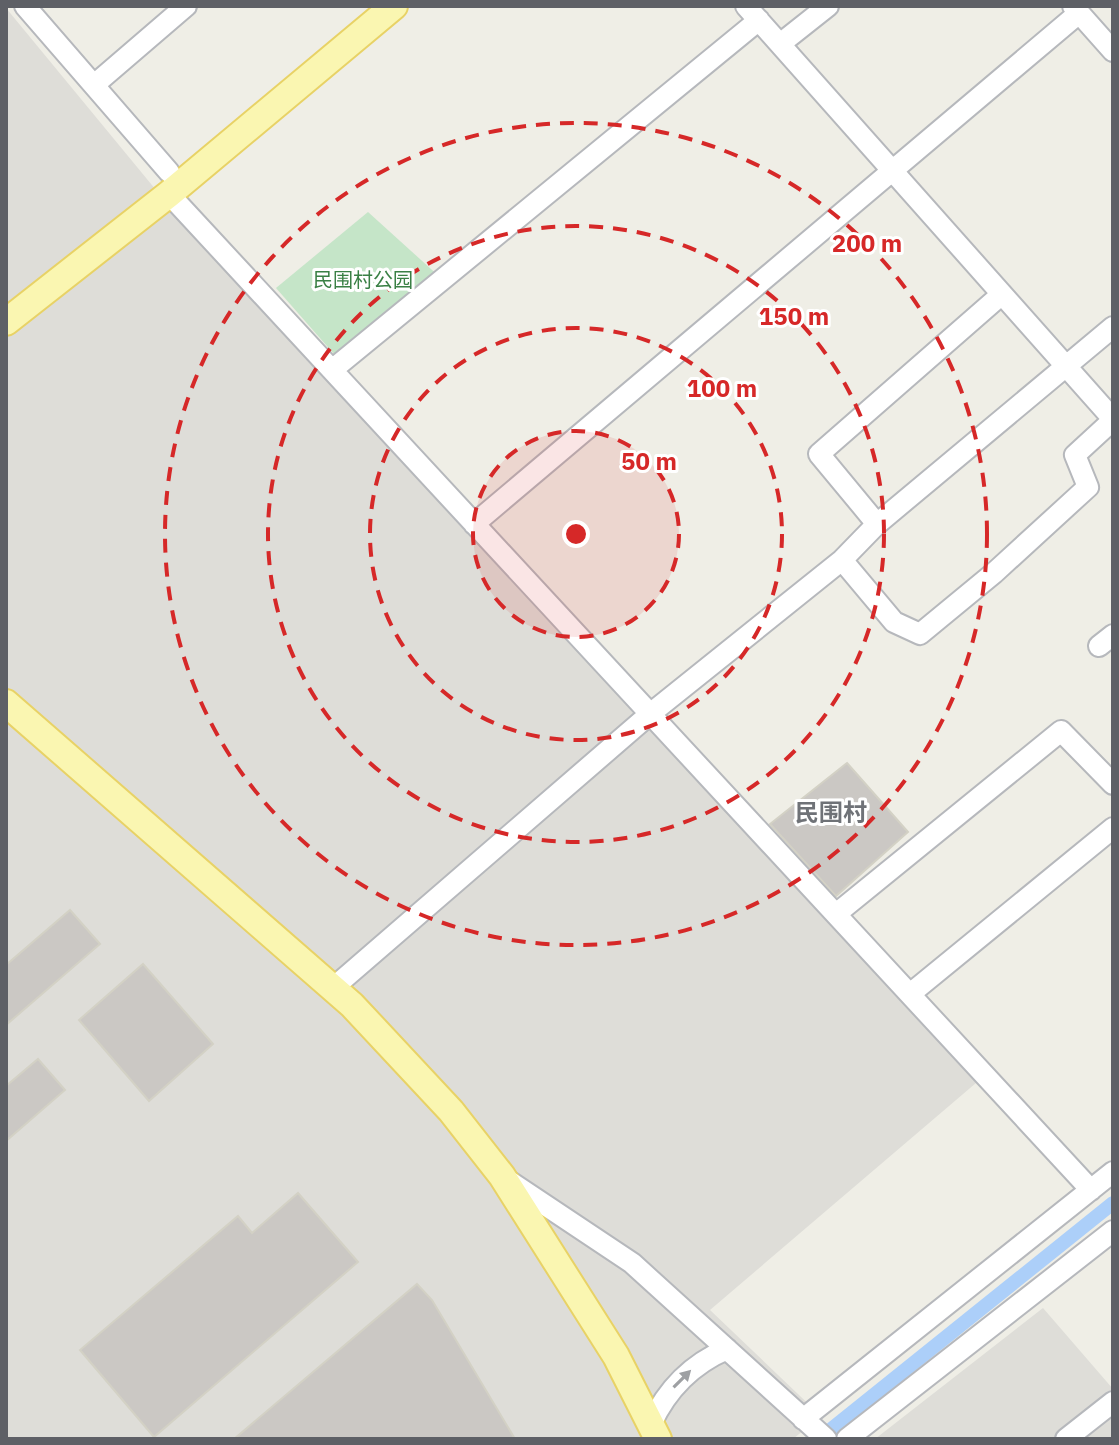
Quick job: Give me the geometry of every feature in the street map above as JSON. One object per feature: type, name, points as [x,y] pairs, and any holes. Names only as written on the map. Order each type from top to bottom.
[{"type":"main road","points":[[6,322],[370,6]]},
{"type":"main road","points":[[6,305],[169,183],[394,6]]},
{"type":"main road","points":[[6,703],[333,988],[451,1111],[502,1176],[616,1356],[652,1434]]},
{"type":"main road","points":[[6,720],[285,959],[346,1016],[424,1098],[497,1184],[556,1272],[652,1434]]},
{"type":"street","points":[[25,6],[94,85],[169,183],[332,370],[1091,1190]]},
{"type":"street","points":[[94,85],[186,6]]},
{"type":"street","points":[[780,44],[828,6]]},
{"type":"street","points":[[474,524],[892,170],[1076,9],[1113,51]]},
{"type":"street","points":[[332,370],[753,13],[1113,419],[1075,455],[1088,487],[994,573],[920,634],[894,622],[842,560]]},
{"type":"street","points":[[877,524],[819,454],[1002,294]]},
{"type":"street","points":[[333,988],[650,714],[842,560],[877,524],[1113,327]]},
{"type":"street","points":[[836,914],[1061,731],[1113,784]]},
{"type":"street","points":[[910,994],[1113,828]]},
{"type":"street","points":[[502,1176],[632,1263],[814,1428],[1113,1172]]},
{"type":"street","points":[[847,1439],[1113,1231]]},
{"type":"street","points":[[652,1434],[678,1381],[701,1363],[727,1349]]},
{"type":"street","points":[[1066,1439],[1113,1402]]},
{"type":"shaded area","points":[[6,8],[170,207],[983,1077],[710,1310],[821,1416],[793,1439],[6,1439]]},
{"type":"shaded area","points":[[1043,1308],[1113,1389],[1113,1439],[875,1439]]},
{"type":"green space","name":"民围村公园","points":[[368,212],[442,279],[341,362],[276,288]]},
{"type":"building","points":[[847,763],[908,832],[836,896],[770,824]]},
{"type":"building","points":[[70,910],[100,944],[6,1025],[6,965]]},
{"type":"building","points":[[143,964],[213,1044],[149,1101],[79,1020]]},
{"type":"building","points":[[38,1059],[65,1090],[6,1141],[6,1086]]},
{"type":"building","points":[[298,1193],[358,1262],[154,1437],[80,1350],[238,1216],[252,1233]]},
{"type":"building","points":[[417,1284],[432,1300],[515,1439],[234,1439]]},
{"type":"waterway","points":[[819,1439],[1113,1203]]},
{"type":"district","name":"民围村","points":[[831,813]]}]
